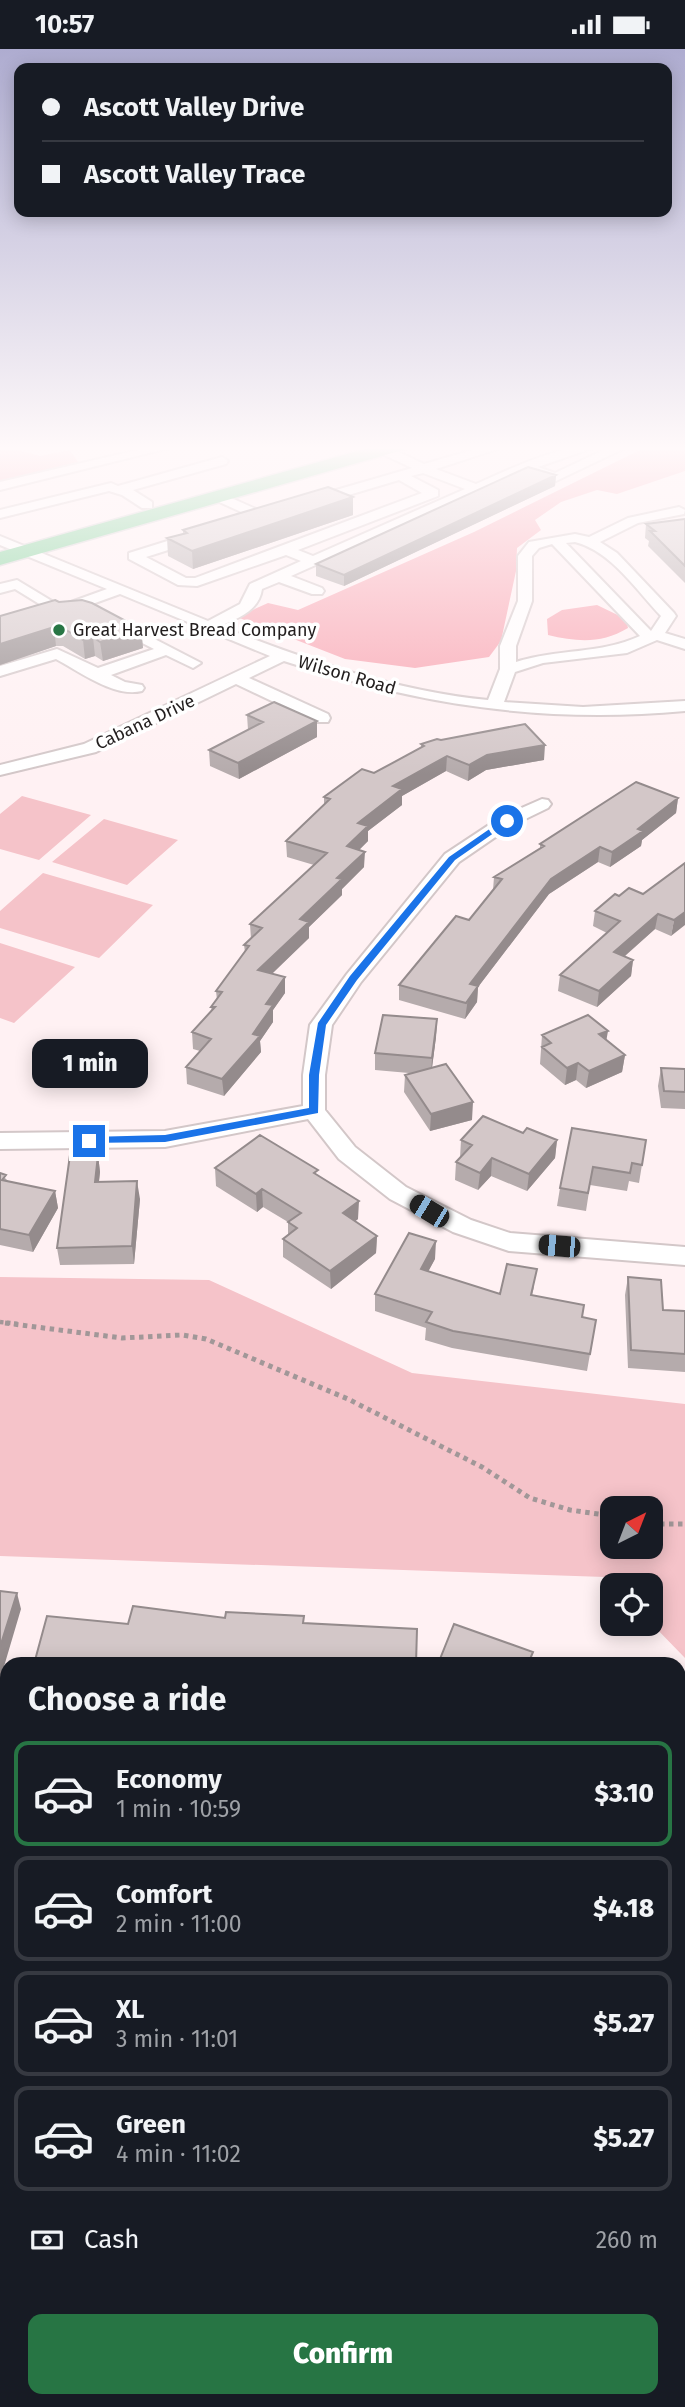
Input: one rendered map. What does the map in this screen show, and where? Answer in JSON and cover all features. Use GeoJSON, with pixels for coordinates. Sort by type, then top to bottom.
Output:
{"type":"FeatureCollection","features":[{"type":"Feature","properties":{"kind":"street","name":"Wilson Road"},"geometry":{"type":"LineString","coordinates":[[39,555],[283,656],[380,686],[494,706],[605,711],[685,706]]}},
{"type":"Feature","properties":{"kind":"street"},"geometry":{"type":"LineString","coordinates":[[137,555],[134,556],[183,582],[197,582],[272,555]]}},
{"type":"Feature","properties":{"kind":"street"},"geometry":{"type":"LineString","coordinates":[[298,555],[313,561]]}},
{"type":"Feature","properties":{"kind":"street"},"geometry":{"type":"LineString","coordinates":[[209,626],[245,608],[253,599],[255,587],[327,555]]}},
{"type":"Feature","properties":{"kind":"street"},"geometry":{"type":"LineString","coordinates":[[494,706],[508,669],[508,646],[525,601],[526,555]]}},
{"type":"Feature","properties":{"kind":"street"},"geometry":{"type":"LineString","coordinates":[[571,555],[653,637],[685,644]]}},
{"type":"Feature","properties":{"kind":"street"},"geometry":{"type":"LineString","coordinates":[[508,669],[541,659],[627,648],[653,637],[669,616],[611,555]]}},
{"type":"Feature","properties":{"kind":"street"},"geometry":{"type":"LineString","coordinates":[[279,576],[317,591]]}},
{"type":"Feature","properties":{"kind":"street"},"geometry":{"type":"LineString","coordinates":[[0,589],[16,584],[59,612]]}},
{"type":"Feature","properties":{"kind":"street"},"geometry":{"type":"LineString","coordinates":[[34,620],[120,589]]}},
{"type":"Feature","properties":{"kind":"street"},"geometry":{"type":"LineString","coordinates":[[78,605],[193,663]]}},
{"type":"Feature","properties":{"kind":"street"},"geometry":{"type":"LineString","coordinates":[[97,674],[167,650]]}},
{"type":"Feature","properties":{"kind":"street"},"geometry":{"type":"LineString","coordinates":[[0,671],[57,655],[121,686],[136,688]]}},
{"type":"Feature","properties":{"kind":"street","name":"Cabana Drive"},"geometry":{"type":"LineString","coordinates":[[0,770],[90,748],[283,656]]}},
{"type":"Feature","properties":{"kind":"street"},"geometry":{"type":"LineString","coordinates":[[237,679],[322,718]]}},
{"type":"Feature","properties":{"kind":"street"},"geometry":{"type":"LineString","coordinates":[[542,804],[507,821],[452,858],[354,978],[321,1025],[314,1075],[314,1111],[347,1153],[388,1185],[429,1211],[462,1226],[509,1242],[685,1256]]}},
{"type":"Feature","properties":{"kind":"street"},"geometry":{"type":"LineString","coordinates":[[0,1141],[165,1139],[314,1111]]}},
{"type":"Feature","properties":{"kind":"path"},"geometry":{"type":"LineString","coordinates":[[0,1322],[122,1338],[182,1335],[206,1339],[348,1399],[482,1467],[530,1498],[570,1510],[600,1514]]}},
{"type":"Feature","properties":{"kind":"path"},"geometry":{"type":"LineString","coordinates":[[663,1524],[685,1524]]}},
{"type":"Feature","properties":{"kind":"shaded area"},"geometry":{"type":"Polygon","coordinates":[[[422,555],[517,555],[516,571],[501,641],[489,657],[415,668],[345,659],[237,617],[268,603],[298,610],[422,555]]]}},
{"type":"Feature","properties":{"kind":"shaded area"},"geometry":{"type":"Polygon","coordinates":[[[597,605],[626,619],[628,628],[608,637],[589,640],[548,635],[547,619],[562,610],[597,605]]]}},
{"type":"Feature","properties":{"kind":"shaded area"},"geometry":{"type":"Polygon","coordinates":[[[22,796],[91,815],[39,860],[0,849],[0,814],[22,796]]]}},
{"type":"Feature","properties":{"kind":"shaded area"},"geometry":{"type":"Polygon","coordinates":[[[104,819],[178,840],[127,885],[52,862],[104,819]]]}},
{"type":"Feature","properties":{"kind":"shaded area"},"geometry":{"type":"Polygon","coordinates":[[[43,873],[153,905],[99,958],[0,928],[0,911],[43,873]]]}},
{"type":"Feature","properties":{"kind":"shaded area"},"geometry":{"type":"Polygon","coordinates":[[[0,943],[75,967],[14,1023],[0,1018],[0,943]]]}},
{"type":"Feature","properties":{"kind":"shaded area"},"geometry":{"type":"Polygon","coordinates":[[[0,1277],[209,1280],[412,1373],[685,1404],[684,1657],[663,1635],[663,1573],[600,1573],[600,1577],[0,1556],[0,1277]]]}},
{"type":"Feature","properties":{"kind":"building"},"geometry":{"type":"Polygon","coordinates":[[[336,555],[386,555],[344,575],[316,564],[336,555]]]}},
{"type":"Feature","properties":{"kind":"building"},"geometry":{"type":"Polygon","coordinates":[[[674,555],[685,555],[685,566],[674,555]]]}},
{"type":"Feature","properties":{"kind":"building"},"geometry":{"type":"Polygon","coordinates":[[[55,600],[82,600],[92,603],[141,629],[100,642],[93,637],[83,640],[61,627],[54,627],[0,644],[0,616],[55,600]]]}},
{"type":"Feature","properties":{"kind":"building"},"geometry":{"type":"Polygon","coordinates":[[[274,702],[317,721],[238,763],[209,750],[263,722],[247,715],[274,702]]]}},
{"type":"Feature","properties":{"kind":"building"},"geometry":{"type":"Polygon","coordinates":[[[525,724],[545,745],[487,755],[469,765],[447,756],[393,786],[402,789],[358,823],[368,826],[347,846],[365,852],[337,878],[342,879],[300,919],[309,922],[258,970],[285,977],[266,1004],[273,1005],[253,1034],[260,1036],[222,1079],[186,1067],[211,1039],[192,1032],[215,1007],[211,1007],[222,992],[216,991],[249,946],[244,945],[262,928],[250,924],[327,853],[286,841],[330,799],[324,797],[362,769],[374,773],[424,746],[421,744],[525,724]]]}},
{"type":"Feature","properties":{"kind":"building"},"geometry":{"type":"Polygon","coordinates":[[[636,782],[678,798],[638,829],[643,831],[612,852],[600,847],[551,879],[470,984],[478,986],[466,1003],[399,985],[456,916],[469,920],[502,879],[494,877],[636,782]]]}},
{"type":"Feature","properties":{"kind":"building"},"geometry":{"type":"Polygon","coordinates":[[[685,863],[685,912],[674,920],[658,914],[614,952],[633,960],[599,991],[560,975],[620,921],[595,911],[615,894],[619,896],[629,888],[643,894],[685,863]]]}},
{"type":"Feature","properties":{"kind":"building"},"geometry":{"type":"Polygon","coordinates":[[[383,1015],[437,1019],[432,1058],[375,1053],[383,1015]]]}},
{"type":"Feature","properties":{"kind":"building"},"geometry":{"type":"Polygon","coordinates":[[[588,1015],[608,1031],[599,1034],[625,1055],[589,1071],[578,1063],[567,1068],[542,1047],[551,1043],[542,1035],[588,1015]]]}},
{"type":"Feature","properties":{"kind":"building"},"geometry":{"type":"Polygon","coordinates":[[[446,1064],[473,1102],[431,1114],[405,1075],[446,1064]]]}},
{"type":"Feature","properties":{"kind":"building"},"geometry":{"type":"Polygon","coordinates":[[[661,1068],[685,1069],[685,1092],[664,1091],[661,1068]]]}},
{"type":"Feature","properties":{"kind":"building"},"geometry":{"type":"Polygon","coordinates":[[[483,1116],[523,1133],[527,1128],[557,1140],[529,1174],[492,1158],[480,1173],[456,1162],[472,1145],[461,1140],[483,1116]]]}},
{"type":"Feature","properties":{"kind":"building"},"geometry":{"type":"Polygon","coordinates":[[[572,1128],[646,1140],[642,1165],[632,1163],[630,1173],[593,1167],[588,1193],[560,1188],[572,1128]]]}},
{"type":"Feature","properties":{"kind":"building"},"geometry":{"type":"Polygon","coordinates":[[[260,1135],[318,1170],[314,1173],[359,1201],[343,1213],[377,1236],[330,1271],[283,1239],[297,1228],[288,1222],[301,1213],[262,1189],[256,1194],[215,1168],[260,1135]]]}},
{"type":"Feature","properties":{"kind":"building"},"geometry":{"type":"Polygon","coordinates":[[[70,1155],[98,1155],[95,1182],[137,1181],[132,1246],[57,1248],[70,1155]]]}},
{"type":"Feature","properties":{"kind":"building"},"geometry":{"type":"Polygon","coordinates":[[[0,1173],[6,1175],[2,1180],[55,1191],[29,1235],[0,1229],[0,1173]]]}},
{"type":"Feature","properties":{"kind":"building"},"geometry":{"type":"Polygon","coordinates":[[[409,1233],[436,1241],[421,1269],[500,1294],[507,1264],[537,1269],[531,1295],[584,1305],[582,1317],[596,1320],[590,1354],[453,1331],[426,1322],[432,1312],[375,1294],[409,1233]]]}},
{"type":"Feature","properties":{"kind":"building"},"geometry":{"type":"Polygon","coordinates":[[[628,1277],[661,1280],[663,1310],[685,1311],[685,1354],[631,1350],[628,1277]]]}},
{"type":"Feature","properties":{"kind":"building"},"geometry":{"type":"Polygon","coordinates":[[[0,1591],[17,1593],[0,1647],[0,1591]]]}},
{"type":"Feature","properties":{"kind":"building"},"geometry":{"type":"Polygon","coordinates":[[[133,1606],[225,1618],[226,1612],[304,1616],[303,1623],[417,1629],[416,1657],[36,1657],[47,1616],[128,1624],[133,1606]]]}},
{"type":"Feature","properties":{"kind":"building"},"geometry":{"type":"Polygon","coordinates":[[[454,1624],[533,1652],[531,1657],[441,1657],[454,1624]]]}},
{"type":"Feature","properties":{"kind":"place","name":"Great Harvest Bread Company"},"geometry":{"type":"Point","coordinates":[59,630]}},
{"type":"Feature","properties":{"kind":"route"},"geometry":{"type":"LineString","coordinates":[[89,1141],[165,1139],[314,1111],[314,1075],[321,1025],[354,978],[452,858],[507,821]]}}]}
